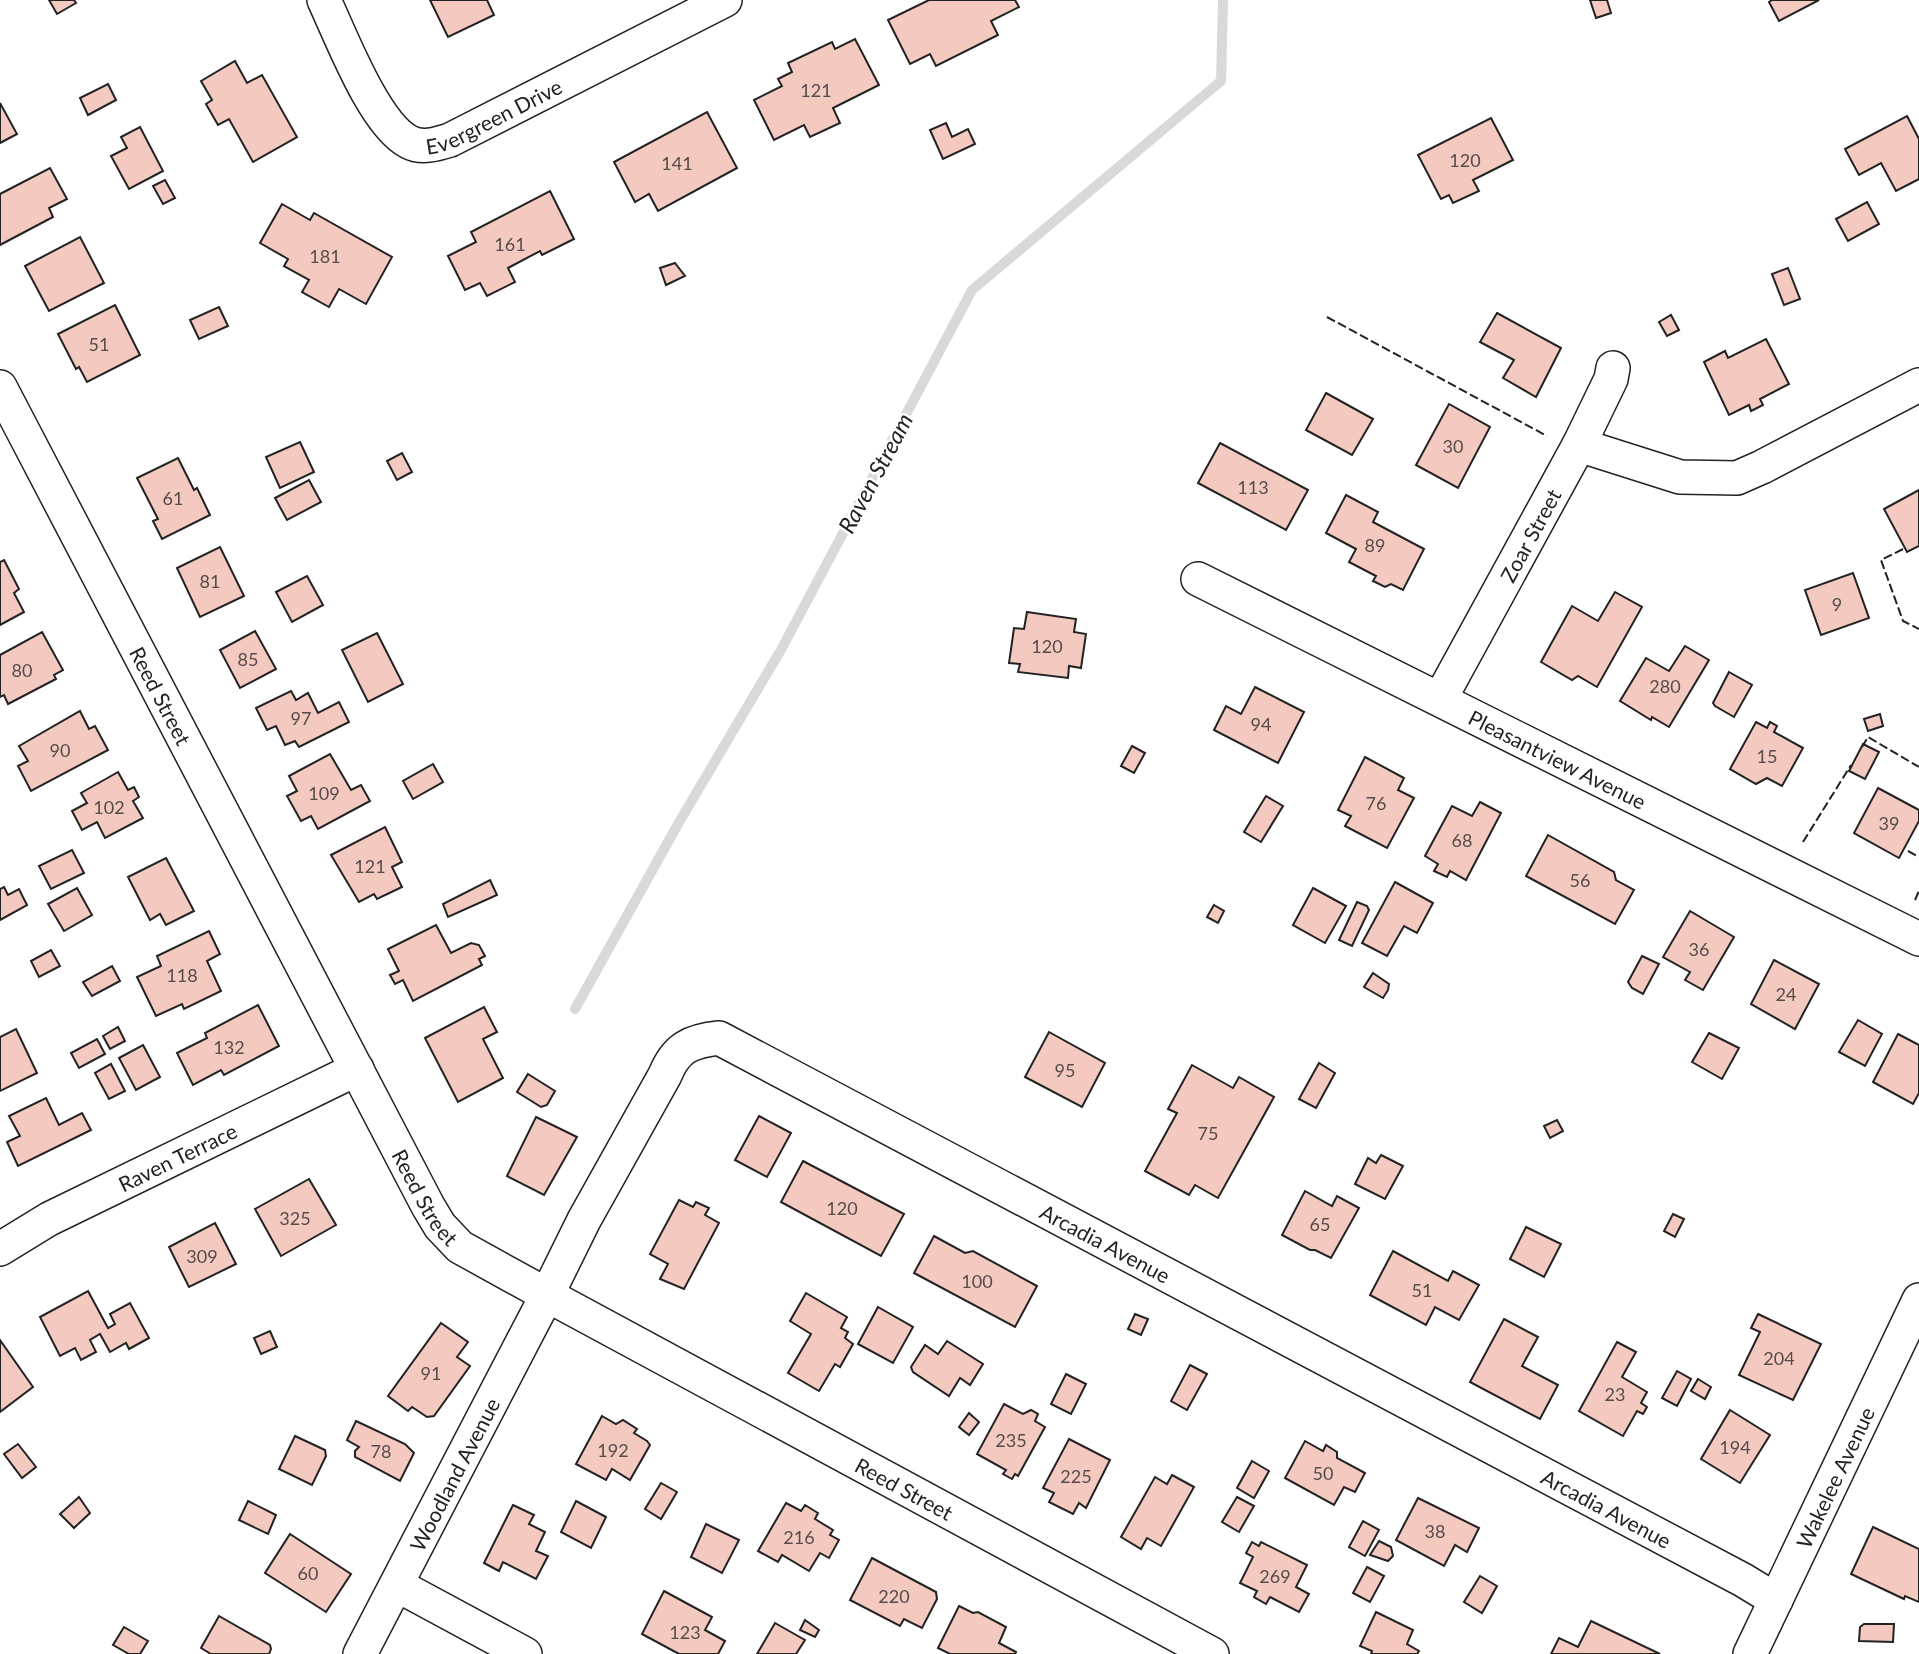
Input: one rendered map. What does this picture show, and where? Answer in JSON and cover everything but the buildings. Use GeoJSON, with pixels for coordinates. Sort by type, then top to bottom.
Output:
{"type":"FeatureCollection","features":[{"type":"Feature","properties":{"kind":"street","name":"Evergreen Drive"},"geometry":{"type":"LineString","coordinates":[[324,0],[377,108],[400,135],[420,146],[434,145],[461,134],[725,0]]}},
{"type":"Feature","properties":{"kind":"street","name":"Zoar Street"},"geometry":{"type":"LineString","coordinates":[[1440,699],[1579,444],[1611,379],[1613,368]]}},
{"type":"Feature","properties":{"kind":"street"},"geometry":{"type":"LineString","coordinates":[[1579,444],[1680,477],[1737,478],[1919,385]]}},
{"type":"Feature","properties":{"kind":"street","name":"Reed Street"},"geometry":{"type":"LineString","coordinates":[[0,387],[428,1206],[446,1233],[460,1247],[547,1295],[1212,1654]]}},
{"type":"Feature","properties":{"kind":"street","name":"Pleasantview Avenue"},"geometry":{"type":"LineString","coordinates":[[1198,579],[1919,939]]}},
{"type":"Feature","properties":{"kind":"street","name":"Arcadia Avenue"},"geometry":{"type":"LineString","coordinates":[[547,1295],[584,1220],[673,1056],[699,1040],[719,1038],[1776,1600]]}},
{"type":"Feature","properties":{"kind":"street","name":"Raven Terrace"},"geometry":{"type":"LineString","coordinates":[[0,1249],[49,1219],[357,1069]]}},
{"type":"Feature","properties":{"kind":"street","name":"Woodland Avenue"},"geometry":{"type":"LineString","coordinates":[[360,1654],[547,1295]]}},
{"type":"Feature","properties":{"kind":"street","name":"Wakelee Avenue"},"geometry":{"type":"LineString","coordinates":[[1750,1654],[1916,1312]]}},
{"type":"Feature","properties":{"kind":"street"},"geometry":{"type":"LineString","coordinates":[[397,1585],[525,1654]]}},
{"type":"Feature","properties":{"kind":"waterway","name":"Raven Stream"},"geometry":{"type":"LineString","coordinates":[[575,1009],[678,824],[782,648],[972,290],[1221,81],[1223,0]]}},
{"type":"Feature","properties":{"kind":"fence"},"geometry":{"type":"LineString","coordinates":[[1327,317],[1547,436]]}},
{"type":"Feature","properties":{"kind":"fence"},"geometry":{"type":"LineString","coordinates":[[1903,549],[1881,560],[1903,621],[1919,629]]}},
{"type":"Feature","properties":{"kind":"fence"},"geometry":{"type":"LineString","coordinates":[[1862,747],[1868,737],[1919,767]]}},
{"type":"Feature","properties":{"kind":"fence"},"geometry":{"type":"LineString","coordinates":[[1803,842],[1851,765]]}},
{"type":"Feature","properties":{"kind":"fence"},"geometry":{"type":"LineString","coordinates":[[1908,851],[1919,857]]}},
{"type":"Feature","properties":{"kind":"fence"},"geometry":{"type":"LineString","coordinates":[[1915,900],[1919,891]]}}]}
